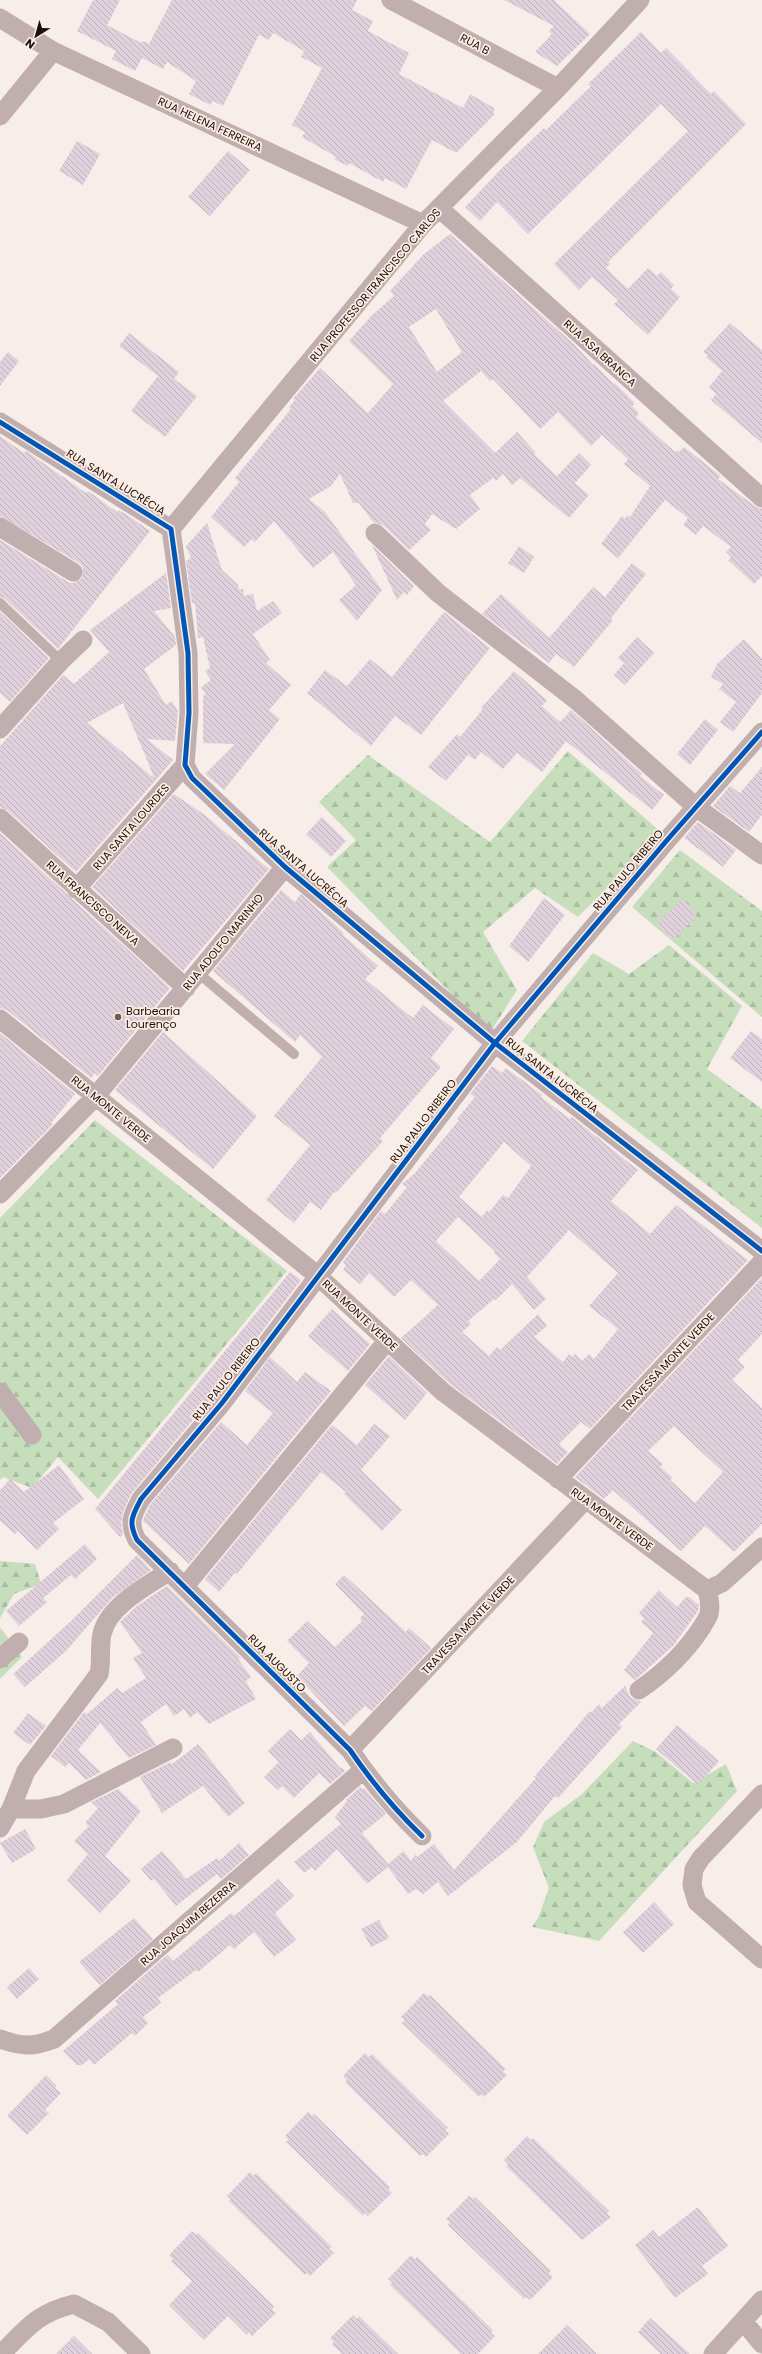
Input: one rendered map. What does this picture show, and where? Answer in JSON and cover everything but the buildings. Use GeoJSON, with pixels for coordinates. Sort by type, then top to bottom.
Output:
{"type":"FeatureCollection","features":[{"type":"Feature","properties":{"kind":"street","name":"RUA B"},"geometry":{"type":"LineString","coordinates":[[391,0],[558,88]]}},
{"type":"Feature","properties":{"kind":"street","name":"RUA PROFESSOR FRANCISCO CARLOS"},"geometry":{"type":"LineString","coordinates":[[171,529],[423,224],[558,88],[640,0]]}},
{"type":"Feature","properties":{"kind":"street","name":"RUA HELENA FERREIRA"},"geometry":{"type":"LineString","coordinates":[[0,18],[53,51],[423,224]]}},
{"type":"Feature","properties":{"kind":"street"},"geometry":{"type":"LineString","coordinates":[[0,116],[53,51]]}},
{"type":"Feature","properties":{"kind":"street","name":"RUA ASA BRANCA"},"geometry":{"type":"LineString","coordinates":[[439,208],[762,498]]}},
{"type":"Feature","properties":{"kind":"street","name":"RUA SANTA LUCRÉCIA"},"geometry":{"type":"LineString","coordinates":[[0,422],[171,529],[188,653],[189,713],[185,765],[192,778],[285,867],[495,1043],[762,1251]]}},
{"type":"Feature","properties":{"kind":"street"},"geometry":{"type":"LineString","coordinates":[[0,527],[72,572]]}},
{"type":"Feature","properties":{"kind":"street"},"geometry":{"type":"LineString","coordinates":[[375,533],[438,593],[576,700],[696,807],[762,855]]}},
{"type":"Feature","properties":{"kind":"street"},"geometry":{"type":"LineString","coordinates":[[2,722],[83,640]]}},
{"type":"Feature","properties":{"kind":"street","name":"RUA PAULO RIBEIRO"},"geometry":{"type":"LineString","coordinates":[[137,1540],[131,1528],[132,1516],[141,1499],[222,1403],[495,1043],[696,807],[762,732]]}},
{"type":"Feature","properties":{"kind":"street","name":"RUA SANTA LOURDES"},"geometry":{"type":"LineString","coordinates":[[76,889],[185,765]]}},
{"type":"Feature","properties":{"kind":"street","name":"RUA FRANCISCO NEIVA"},"geometry":{"type":"LineString","coordinates":[[0,818],[186,988]]}},
{"type":"Feature","properties":{"kind":"street","name":"RUA ADOLFO MARINHO"},"geometry":{"type":"LineString","coordinates":[[0,1194],[95,1097],[285,867]]}},
{"type":"Feature","properties":{"kind":"street","name":"RUA MONTE VERDE"},"geometry":{"type":"LineString","coordinates":[[0,1019],[318,1276],[443,1392],[707,1590]]}},
{"type":"Feature","properties":{"kind":"street","name":"TRAVESSA MONTE VERDE"},"geometry":{"type":"LineString","coordinates":[[558,1479],[762,1262]]}},
{"type":"Feature","properties":{"kind":"street"},"geometry":{"type":"LineString","coordinates":[[185,1586],[387,1341]]}},
{"type":"Feature","properties":{"kind":"street"},"geometry":{"type":"LineString","coordinates":[[0,1392],[32,1435]]}},
{"type":"Feature","properties":{"kind":"street","name":"TRAVESSA MONTE VERDE"},"geometry":{"type":"LineString","coordinates":[[350,1750],[585,1500]]}},
{"type":"Feature","properties":{"kind":"street","name":"RUA AUGUSTO"},"geometry":{"type":"LineString","coordinates":[[137,1540],[350,1750],[395,1809],[422,1836]]}},
{"type":"Feature","properties":{"kind":"street"},"geometry":{"type":"LineString","coordinates":[[639,1690],[657,1678],[675,1661],[696,1636],[709,1615],[710,1602],[707,1590],[722,1583],[759,1555]]}},
{"type":"Feature","properties":{"kind":"street"},"geometry":{"type":"LineString","coordinates":[[0,1828],[11,1809],[26,1771],[99,1674],[102,1662],[102,1633],[106,1624],[121,1605],[137,1592],[170,1571]]}},
{"type":"Feature","properties":{"kind":"street"},"geometry":{"type":"LineString","coordinates":[[0,1659],[19,1642]]}},
{"type":"Feature","properties":{"kind":"street"},"geometry":{"type":"LineString","coordinates":[[11,1809],[41,1809],[64,1804],[173,1748]]}},
{"type":"Feature","properties":{"kind":"street","name":"RUA JOAQUIM BEZERRA"},"geometry":{"type":"LineString","coordinates":[[0,2039],[15,2045],[36,2046],[54,2039],[364,1770]]}},
{"type":"Feature","properties":{"kind":"street"},"geometry":{"type":"LineString","coordinates":[[762,1794],[701,1858],[694,1869],[692,1885],[697,1902],[762,1959]]}},
{"type":"Feature","properties":{"kind":"street"},"geometry":{"type":"LineString","coordinates":[[713,2354],[762,2300]]}},
{"type":"Feature","properties":{"kind":"street"},"geometry":{"type":"LineString","coordinates":[[1,2354],[34,2321],[53,2309],[74,2304],[108,2322],[141,2354]]}},
{"type":"Feature","properties":{"kind":"street"},"geometry":{"type":"LineString","coordinates":[[743,2322],[762,2344]]}},
{"type":"Feature","properties":{"kind":"lane"},"geometry":{"type":"LineString","coordinates":[[0,604],[61,661]]}},
{"type":"Feature","properties":{"kind":"lane"},"geometry":{"type":"LineString","coordinates":[[198,973],[294,1054]]}},
{"type":"Feature","properties":{"kind":"green space"},"geometry":{"type":"Polygon","coordinates":[[[568,751],[662,833],[578,917],[535,888],[483,932],[517,990],[490,1033],[327,867],[356,840],[319,802],[368,755],[490,842],[568,751]]]}},
{"type":"Feature","properties":{"kind":"green space"},"geometry":{"type":"Polygon","coordinates":[[[680,850],[762,911],[762,1017],[632,907],[680,850]]]}},
{"type":"Feature","properties":{"kind":"green space"},"geometry":{"type":"Polygon","coordinates":[[[669,945],[742,1006],[707,1069],[762,1109],[762,1228],[522,1041],[593,953],[629,974],[669,945]]]}},
{"type":"Feature","properties":{"kind":"green space"},"geometry":{"type":"Polygon","coordinates":[[[95,1120],[287,1271],[98,1499],[58,1457],[32,1488],[3,1477],[0,1480],[0,1218],[95,1120]]]}},
{"type":"Feature","properties":{"kind":"green space"},"geometry":{"type":"Polygon","coordinates":[[[0,1561],[35,1564],[41,1584],[14,1594],[0,1618],[0,1561]]]}},
{"type":"Feature","properties":{"kind":"green space"},"geometry":{"type":"Polygon","coordinates":[[[0,1627],[22,1657],[0,1679],[0,1627]]]}},
{"type":"Feature","properties":{"kind":"green space"},"geometry":{"type":"Polygon","coordinates":[[[633,1741],[656,1752],[693,1783],[726,1764],[737,1791],[599,1941],[532,1927],[538,1918],[549,1888],[533,1847],[544,1822],[582,1794],[633,1741]]]}},
{"type":"Feature","properties":{"kind":"cycle path"},"geometry":{"type":"LineString","coordinates":[[0,422],[171,529],[188,653],[189,713],[185,765],[192,778],[285,867],[495,1043],[762,1251]]}},
{"type":"Feature","properties":{"kind":"cycle path"},"geometry":{"type":"LineString","coordinates":[[422,1836],[384,1795],[350,1750],[137,1540],[132,1524],[133,1515],[141,1499],[222,1403],[495,1043],[668,839],[762,732]]}},
{"type":"Feature","properties":{"kind":"place","name":"Barbearia Lourenço"},"geometry":{"type":"Point","coordinates":[118,1017]}}]}
